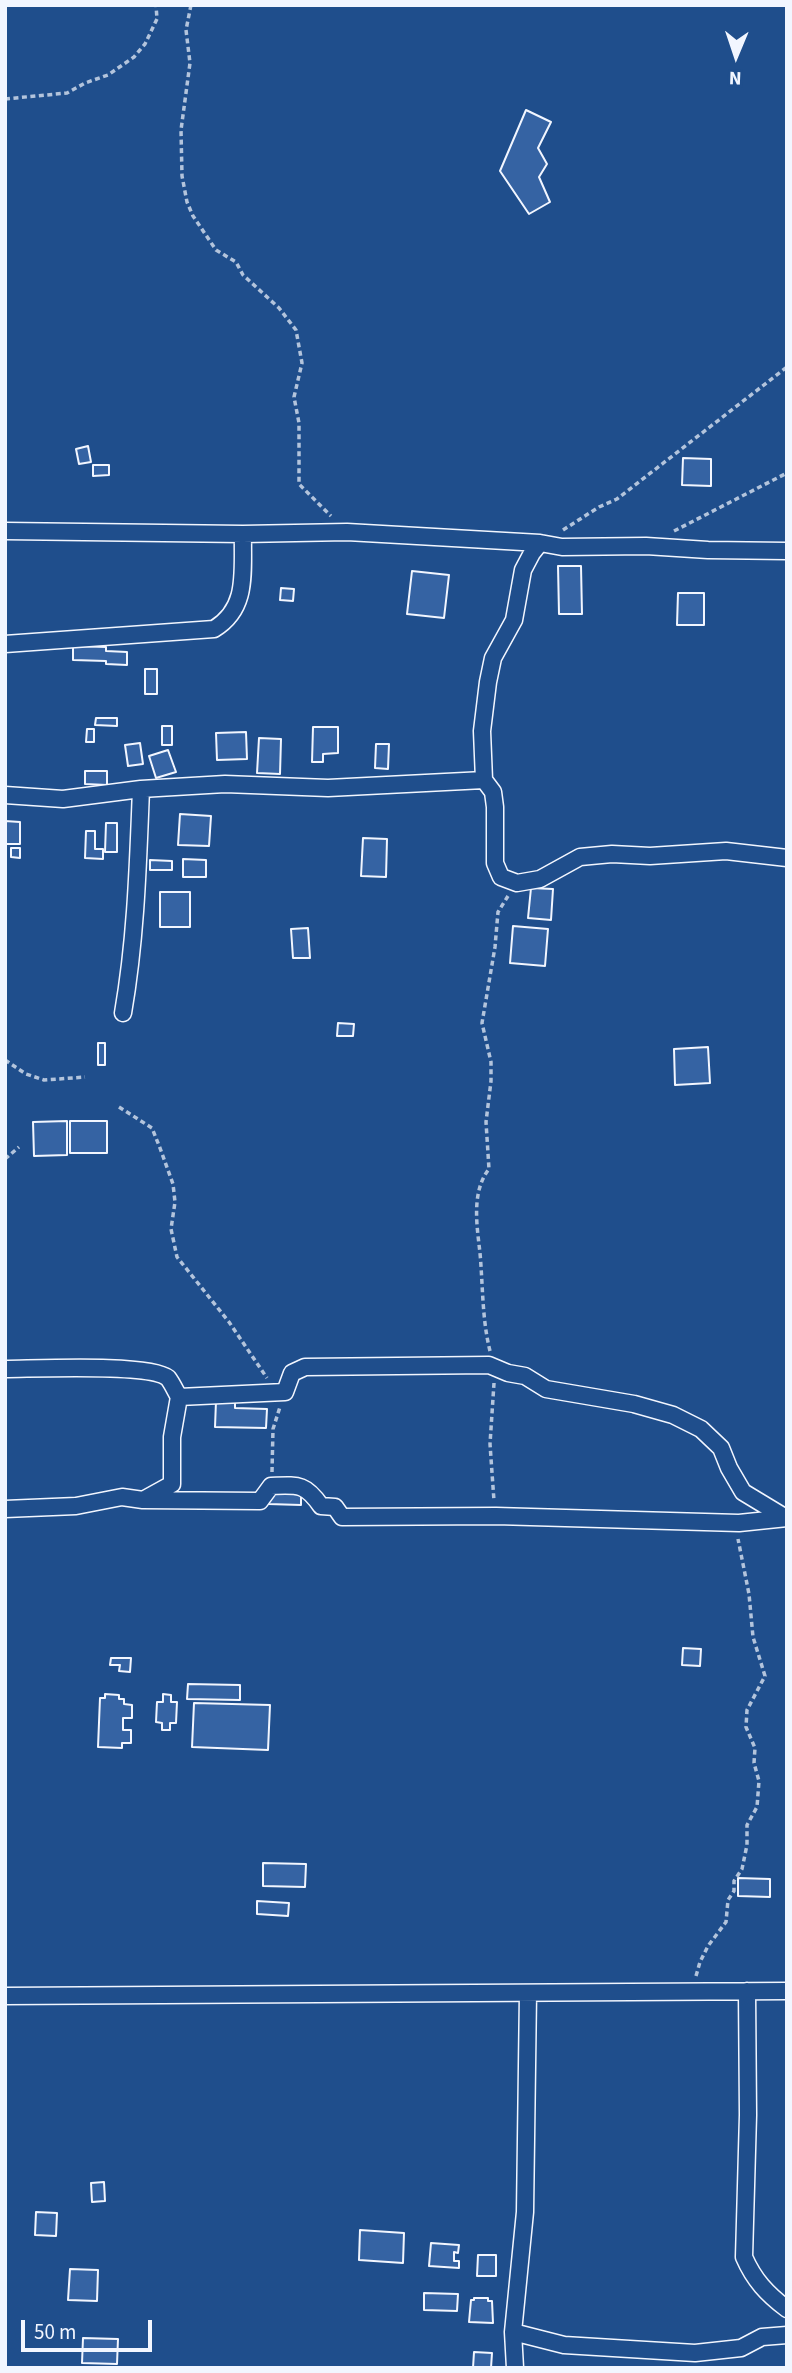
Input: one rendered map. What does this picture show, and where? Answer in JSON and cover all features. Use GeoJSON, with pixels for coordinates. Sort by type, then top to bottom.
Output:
{"type":"FeatureCollection","features":[{"type":"Feature","properties":{"kind":"street"},"geometry":{"type":"LineString","coordinates":[[5,531],[243,534],[347,532],[540,543],[562,547],[646,545],[708,550],[787,551]]}},
{"type":"Feature","properties":{"kind":"street"},"geometry":{"type":"LineString","coordinates":[[5,644],[214,629],[229,619],[237,608],[242,583],[243,534]]}},
{"type":"Feature","properties":{"kind":"street"},"geometry":{"type":"LineString","coordinates":[[540,543],[523,570],[514,620],[493,658],[482,731],[484,780],[493,792],[495,863],[501,877],[517,883],[540,880],[580,857],[612,854],[650,856],[726,851],[787,858]]}},
{"type":"Feature","properties":{"kind":"street"},"geometry":{"type":"LineString","coordinates":[[5,795],[63,799],[141,789],[225,784],[328,788],[484,780]]}},
{"type":"Feature","properties":{"kind":"street"},"geometry":{"type":"LineString","coordinates":[[123,1013],[137,911],[141,789]]}},
{"type":"Feature","properties":{"kind":"street"},"geometry":{"type":"LineString","coordinates":[[179,1397],[285,1392],[292,1373],[305,1367],[475,1364],[495,1367],[525,1376],[546,1389],[635,1404],[673,1415],[701,1429],[721,1448],[743,1492],[787,1518]]}},
{"type":"Feature","properties":{"kind":"street"},"geometry":{"type":"LineString","coordinates":[[5,1369],[121,1368],[158,1374],[169,1379],[179,1397],[172,1437],[172,1484],[144,1500]]}},
{"type":"Feature","properties":{"kind":"street"},"geometry":{"type":"LineString","coordinates":[[5,1509],[76,1506],[122,1497],[144,1500],[260,1501],[271,1486],[297,1485],[305,1488],[321,1506],[335,1507],[342,1517],[496,1516],[739,1523],[787,1518]]}},
{"type":"Feature","properties":{"kind":"street"},"geometry":{"type":"LineString","coordinates":[[747,1991],[748,2115],[744,2257],[752,2277],[787,2309]]}},
{"type":"Feature","properties":{"kind":"street"},"geometry":{"type":"LineString","coordinates":[[5,1996],[787,1991]]}},
{"type":"Feature","properties":{"kind":"street"},"geometry":{"type":"LineString","coordinates":[[515,2368],[513,2332],[525,2212],[528,1993]]}},
{"type":"Feature","properties":{"kind":"street"},"geometry":{"type":"LineString","coordinates":[[513,2332],[564,2345],[695,2353],[741,2348],[762,2337],[787,2335]]}},
{"type":"Feature","properties":{"kind":"path"},"geometry":{"type":"LineString","coordinates":[[5,99],[67,93],[108,75],[134,57],[145,44],[157,19],[156,5]]}},
{"type":"Feature","properties":{"kind":"path"},"geometry":{"type":"LineString","coordinates":[[191,5],[186,30],[190,50],[190,74],[181,130],[181,176],[187,202],[193,216],[216,250],[236,262],[243,275],[279,308],[296,330],[302,363],[294,397],[299,424],[299,485],[347,532]]}},
{"type":"Feature","properties":{"kind":"path"},"geometry":{"type":"LineString","coordinates":[[540,543],[617,499],[787,367]]}},
{"type":"Feature","properties":{"kind":"path"},"geometry":{"type":"LineString","coordinates":[[646,545],[787,473]]}},
{"type":"Feature","properties":{"kind":"path"},"geometry":{"type":"LineString","coordinates":[[496,1516],[490,1444],[495,1367],[495,1370],[483,1324],[476,1210],[483,1177],[489,1169],[486,1122],[491,1062],[482,1023],[498,912],[517,883]]}},
{"type":"Feature","properties":{"kind":"path"},"geometry":{"type":"LineString","coordinates":[[5,1060],[26,1074],[44,1080],[85,1076]]}},
{"type":"Feature","properties":{"kind":"path"},"geometry":{"type":"LineString","coordinates":[[120,1107],[152,1128],[160,1148],[173,1184],[175,1202],[171,1229],[177,1257],[254,1356],[260,1370],[285,1392],[273,1429],[271,1486]]}},
{"type":"Feature","properties":{"kind":"path"},"geometry":{"type":"LineString","coordinates":[[5,1159],[19,1146]]}},
{"type":"Feature","properties":{"kind":"path"},"geometry":{"type":"LineString","coordinates":[[696,1991],[695,1982],[700,1962],[726,1922],[728,1900],[734,1891],[734,1881],[742,1869],[747,1845],[747,1825],[757,1807],[760,1781],[754,1763],[754,1748],[746,1727],[747,1710],[765,1676],[753,1637],[749,1594],[737,1542],[739,1523]]}},
{"type":"Feature","properties":{"kind":"building"},"geometry":{"type":"Polygon","coordinates":[[[526,110],[551,122],[538,148],[547,164],[539,177],[550,202],[529,214],[500,171],[526,110]]]}},
{"type":"Feature","properties":{"kind":"building"},"geometry":{"type":"Polygon","coordinates":[[[88,446],[91,462],[79,464],[76,449],[88,446]]]}},
{"type":"Feature","properties":{"kind":"building"},"geometry":{"type":"Polygon","coordinates":[[[683,458],[711,459],[711,486],[682,485],[683,458]]]}},
{"type":"Feature","properties":{"kind":"building"},"geometry":{"type":"Polygon","coordinates":[[[93,465],[109,465],[109,475],[93,476],[93,465]]]}},
{"type":"Feature","properties":{"kind":"building"},"geometry":{"type":"Polygon","coordinates":[[[558,566],[581,566],[582,614],[559,614],[558,566]]]}},
{"type":"Feature","properties":{"kind":"building"},"geometry":{"type":"Polygon","coordinates":[[[412,571],[449,575],[444,618],[407,614],[412,571]]]}},
{"type":"Feature","properties":{"kind":"building"},"geometry":{"type":"Polygon","coordinates":[[[281,588],[294,589],[293,601],[280,600],[281,588]]]}},
{"type":"Feature","properties":{"kind":"building"},"geometry":{"type":"Polygon","coordinates":[[[678,593],[704,593],[704,625],[677,625],[678,593]]]}},
{"type":"Feature","properties":{"kind":"building"},"geometry":{"type":"Polygon","coordinates":[[[73,646],[106,647],[106,651],[127,652],[127,665],[73,660],[73,646]]]}},
{"type":"Feature","properties":{"kind":"building"},"geometry":{"type":"Polygon","coordinates":[[[145,669],[157,669],[157,694],[145,694],[145,669]]]}},
{"type":"Feature","properties":{"kind":"building"},"geometry":{"type":"Polygon","coordinates":[[[96,718],[117,718],[117,726],[95,725],[96,718]]]}},
{"type":"Feature","properties":{"kind":"building"},"geometry":{"type":"Polygon","coordinates":[[[162,726],[172,726],[172,745],[162,745],[162,726]]]}},
{"type":"Feature","properties":{"kind":"building"},"geometry":{"type":"Polygon","coordinates":[[[313,727],[338,727],[338,753],[323,754],[323,762],[312,762],[313,727]]]}},
{"type":"Feature","properties":{"kind":"building"},"geometry":{"type":"Polygon","coordinates":[[[87,729],[94,729],[94,742],[86,742],[87,729]]]}},
{"type":"Feature","properties":{"kind":"building"},"geometry":{"type":"Polygon","coordinates":[[[246,732],[247,759],[217,760],[216,733],[246,732]]]}},
{"type":"Feature","properties":{"kind":"building"},"geometry":{"type":"Polygon","coordinates":[[[259,738],[281,739],[280,774],[257,773],[259,738]]]}},
{"type":"Feature","properties":{"kind":"building"},"geometry":{"type":"Polygon","coordinates":[[[140,743],[143,764],[128,766],[125,745],[140,743]]]}},
{"type":"Feature","properties":{"kind":"building"},"geometry":{"type":"Polygon","coordinates":[[[376,744],[389,744],[388,769],[375,768],[376,744]]]}},
{"type":"Feature","properties":{"kind":"building"},"geometry":{"type":"Polygon","coordinates":[[[168,750],[176,772],[156,778],[149,756],[168,750]]]}},
{"type":"Feature","properties":{"kind":"building"},"geometry":{"type":"Polygon","coordinates":[[[85,771],[107,771],[107,785],[85,784],[85,771]]]}},
{"type":"Feature","properties":{"kind":"building"},"geometry":{"type":"Polygon","coordinates":[[[180,814],[211,816],[209,846],[178,845],[180,814]]]}},
{"type":"Feature","properties":{"kind":"building"},"geometry":{"type":"Polygon","coordinates":[[[5,821],[20,822],[20,844],[5,844],[5,821]]]}},
{"type":"Feature","properties":{"kind":"building"},"geometry":{"type":"Polygon","coordinates":[[[106,823],[117,823],[117,852],[105,852],[106,823]]]}},
{"type":"Feature","properties":{"kind":"building"},"geometry":{"type":"Polygon","coordinates":[[[86,831],[95,831],[95,849],[103,849],[103,859],[85,858],[86,831]]]}},
{"type":"Feature","properties":{"kind":"building"},"geometry":{"type":"Polygon","coordinates":[[[363,838],[387,839],[386,877],[361,876],[363,838]]]}},
{"type":"Feature","properties":{"kind":"building"},"geometry":{"type":"Polygon","coordinates":[[[11,848],[20,848],[20,858],[11,857],[11,848]]]}},
{"type":"Feature","properties":{"kind":"building"},"geometry":{"type":"Polygon","coordinates":[[[183,859],[206,860],[206,877],[183,877],[183,859]]]}},
{"type":"Feature","properties":{"kind":"building"},"geometry":{"type":"Polygon","coordinates":[[[150,860],[172,861],[172,870],[150,870],[150,860]]]}},
{"type":"Feature","properties":{"kind":"building"},"geometry":{"type":"Polygon","coordinates":[[[531,888],[553,889],[551,920],[528,918],[531,888]]]}},
{"type":"Feature","properties":{"kind":"building"},"geometry":{"type":"Polygon","coordinates":[[[160,892],[190,892],[190,927],[160,927],[160,892]]]}},
{"type":"Feature","properties":{"kind":"building"},"geometry":{"type":"Polygon","coordinates":[[[513,926],[548,929],[545,966],[510,963],[513,926]]]}},
{"type":"Feature","properties":{"kind":"building"},"geometry":{"type":"Polygon","coordinates":[[[308,928],[310,958],[293,958],[291,929],[308,928]]]}},
{"type":"Feature","properties":{"kind":"building"},"geometry":{"type":"Polygon","coordinates":[[[338,1023],[354,1024],[353,1036],[337,1036],[338,1023]]]}},
{"type":"Feature","properties":{"kind":"building"},"geometry":{"type":"Polygon","coordinates":[[[98,1043],[105,1043],[105,1065],[98,1065],[98,1043]]]}},
{"type":"Feature","properties":{"kind":"building"},"geometry":{"type":"Polygon","coordinates":[[[708,1047],[710,1083],[675,1085],[674,1049],[708,1047]]]}},
{"type":"Feature","properties":{"kind":"building"},"geometry":{"type":"Polygon","coordinates":[[[67,1121],[67,1155],[34,1156],[33,1122],[67,1121]]]}},
{"type":"Feature","properties":{"kind":"building"},"geometry":{"type":"Polygon","coordinates":[[[70,1121],[107,1121],[107,1153],[70,1153],[70,1121]]]}},
{"type":"Feature","properties":{"kind":"building"},"geometry":{"type":"Polygon","coordinates":[[[216,1401],[235,1401],[235,1408],[267,1409],[266,1428],[215,1427],[216,1401]]]}},
{"type":"Feature","properties":{"kind":"building"},"geometry":{"type":"Polygon","coordinates":[[[268,1493],[301,1494],[301,1505],[268,1504],[268,1493]]]}},
{"type":"Feature","properties":{"kind":"building"},"geometry":{"type":"Polygon","coordinates":[[[683,1648],[701,1649],[700,1666],[682,1665],[683,1648]]]}},
{"type":"Feature","properties":{"kind":"building"},"geometry":{"type":"Polygon","coordinates":[[[111,1658],[131,1658],[130,1672],[119,1671],[120,1665],[110,1665],[111,1658]]]}},
{"type":"Feature","properties":{"kind":"building"},"geometry":{"type":"Polygon","coordinates":[[[188,1684],[240,1685],[240,1700],[187,1699],[188,1684]]]}},
{"type":"Feature","properties":{"kind":"building"},"geometry":{"type":"Polygon","coordinates":[[[105,1694],[119,1695],[119,1699],[124,1699],[124,1704],[132,1705],[132,1718],[123,1718],[123,1730],[131,1730],[131,1743],[122,1743],[122,1748],[98,1747],[100,1698],[105,1698],[105,1694]]]}},
{"type":"Feature","properties":{"kind":"building"},"geometry":{"type":"Polygon","coordinates":[[[163,1694],[171,1695],[171,1702],[177,1702],[176,1723],[170,1723],[170,1730],[162,1730],[162,1723],[156,1722],[157,1702],[163,1702],[163,1694]]]}},
{"type":"Feature","properties":{"kind":"building"},"geometry":{"type":"Polygon","coordinates":[[[194,1703],[270,1705],[268,1750],[192,1747],[194,1703]]]}},
{"type":"Feature","properties":{"kind":"building"},"geometry":{"type":"Polygon","coordinates":[[[263,1863],[306,1864],[305,1887],[263,1886],[263,1863]]]}},
{"type":"Feature","properties":{"kind":"building"},"geometry":{"type":"Polygon","coordinates":[[[738,1878],[770,1879],[770,1897],[738,1896],[738,1878]]]}},
{"type":"Feature","properties":{"kind":"building"},"geometry":{"type":"Polygon","coordinates":[[[257,1901],[289,1903],[288,1916],[257,1914],[257,1901]]]}},
{"type":"Feature","properties":{"kind":"building"},"geometry":{"type":"Polygon","coordinates":[[[104,2182],[105,2201],[92,2202],[91,2183],[104,2182]]]}},
{"type":"Feature","properties":{"kind":"building"},"geometry":{"type":"Polygon","coordinates":[[[36,2212],[57,2213],[56,2236],[35,2235],[36,2212]]]}},
{"type":"Feature","properties":{"kind":"building"},"geometry":{"type":"Polygon","coordinates":[[[360,2230],[404,2233],[403,2263],[359,2260],[360,2230]]]}},
{"type":"Feature","properties":{"kind":"building"},"geometry":{"type":"Polygon","coordinates":[[[431,2243],[459,2245],[458,2253],[454,2252],[454,2261],[459,2261],[459,2268],[429,2266],[431,2243]]]}},
{"type":"Feature","properties":{"kind":"building"},"geometry":{"type":"Polygon","coordinates":[[[478,2255],[496,2255],[496,2276],[477,2276],[478,2255]]]}},
{"type":"Feature","properties":{"kind":"building"},"geometry":{"type":"Polygon","coordinates":[[[70,2269],[98,2270],[97,2301],[68,2300],[70,2269]]]}},
{"type":"Feature","properties":{"kind":"building"},"geometry":{"type":"Polygon","coordinates":[[[424,2293],[458,2294],[457,2311],[424,2310],[424,2293]]]}},
{"type":"Feature","properties":{"kind":"building"},"geometry":{"type":"Polygon","coordinates":[[[488,2298],[488,2301],[492,2301],[493,2323],[469,2322],[471,2300],[488,2298]]]}},
{"type":"Feature","properties":{"kind":"building"},"geometry":{"type":"Polygon","coordinates":[[[83,2338],[118,2339],[117,2364],[82,2363],[83,2338]]]}},
{"type":"Feature","properties":{"kind":"building"},"geometry":{"type":"Polygon","coordinates":[[[474,2352],[492,2353],[491,2368],[473,2368],[474,2352]]]}}]}
